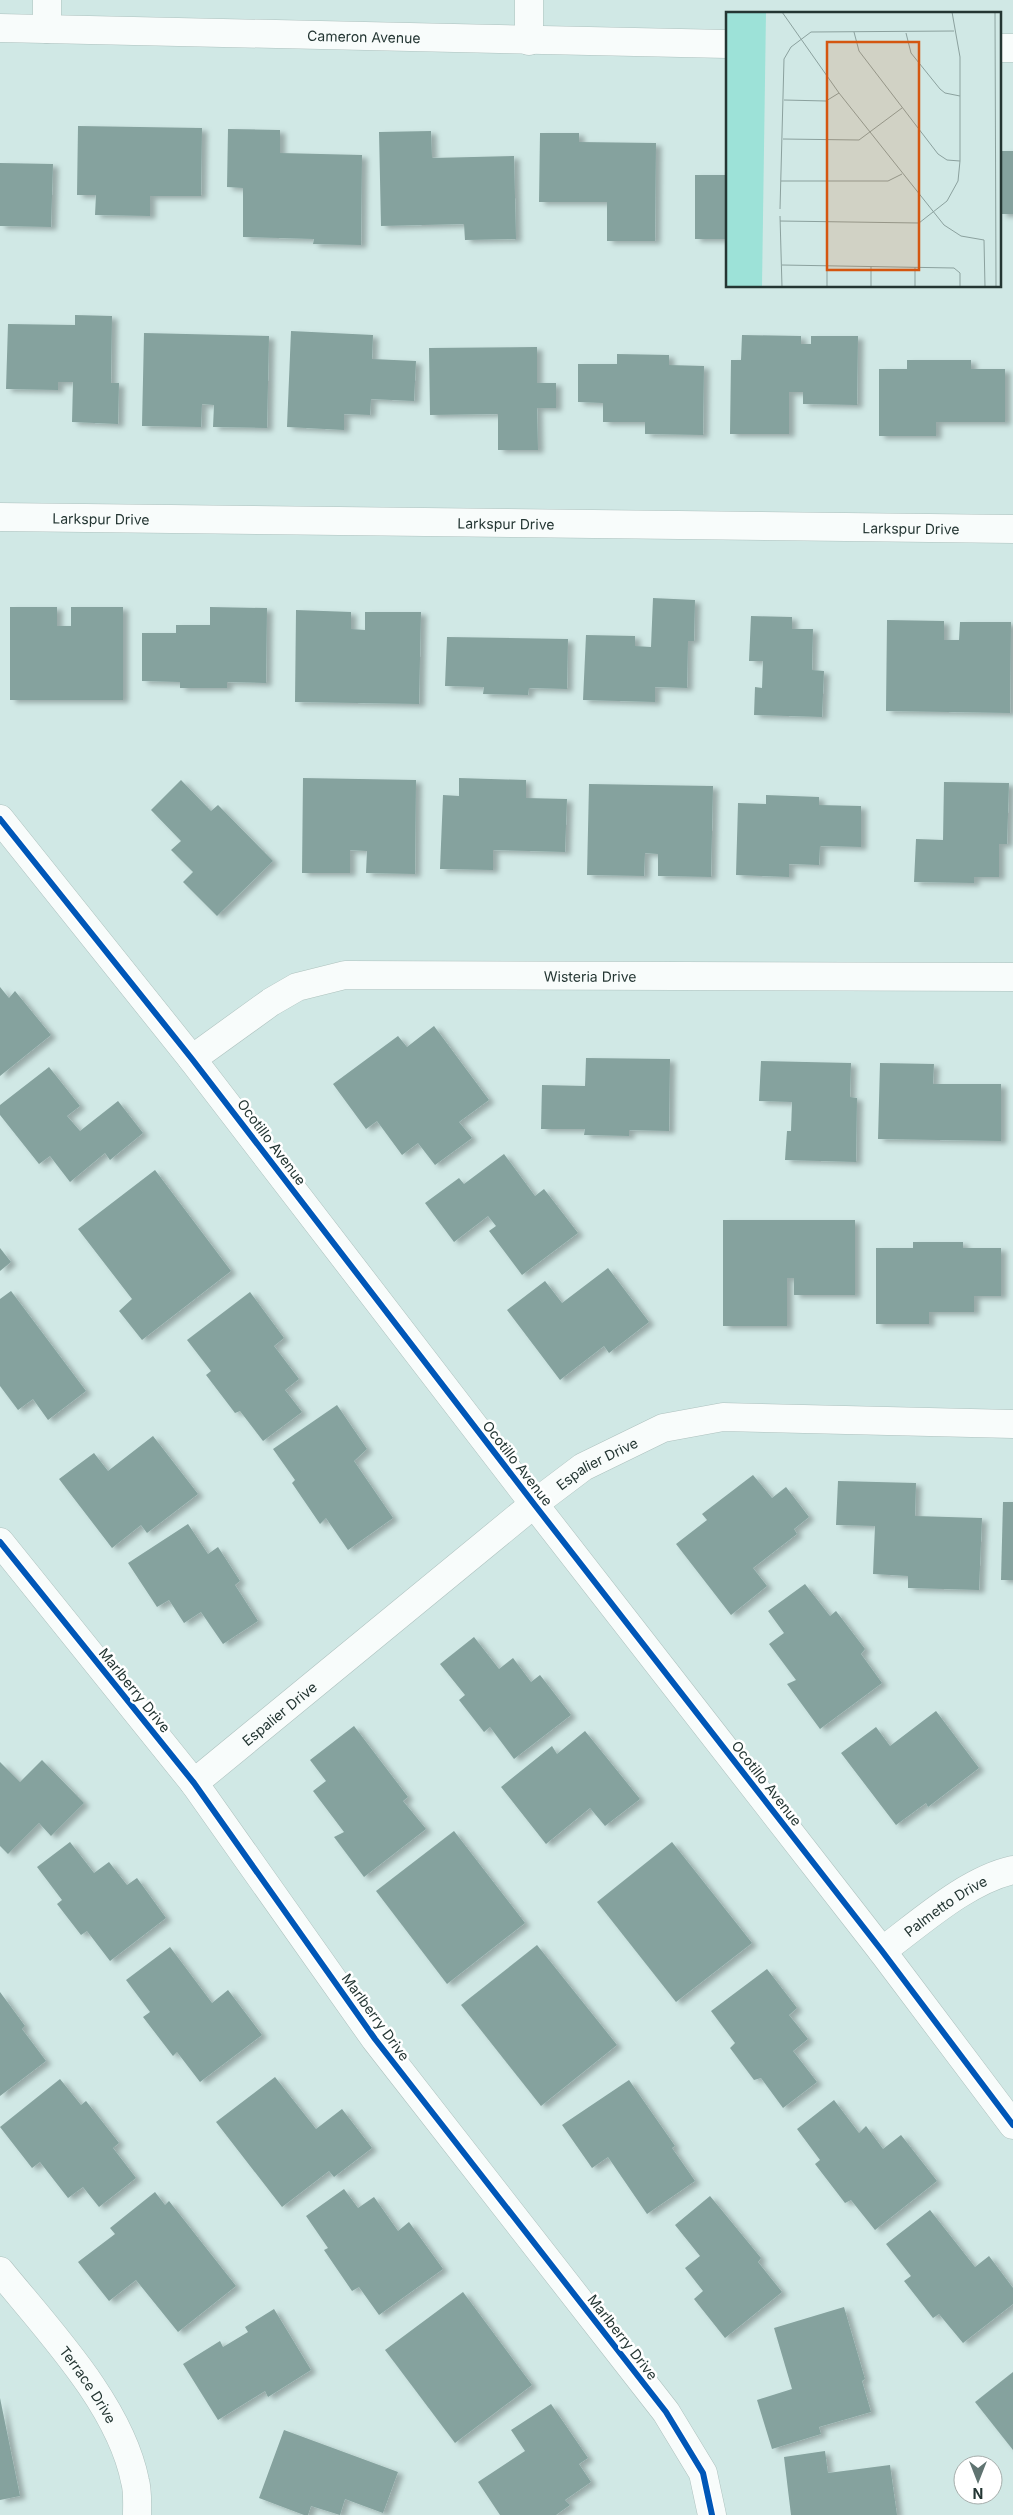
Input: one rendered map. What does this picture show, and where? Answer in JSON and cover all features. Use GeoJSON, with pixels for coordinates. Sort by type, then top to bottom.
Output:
{"type":"FeatureCollection","features":[{"type":"Feature","properties":{"kind":"street"},"geometry":{"type":"LineString","coordinates":[[47,0],[47,29]]}},
{"type":"Feature","properties":{"kind":"street"},"geometry":{"type":"LineString","coordinates":[[529,0],[529,41]]}},
{"type":"Feature","properties":{"kind":"street","name":"Cameron Avenue"},"geometry":{"type":"LineString","coordinates":[[0,28],[726,44]]}},
{"type":"Feature","properties":{"kind":"street"},"geometry":{"type":"LineString","coordinates":[[1000,48],[1013,48]]}},
{"type":"Feature","properties":{"kind":"street","name":"Larkspur Drive"},"geometry":{"type":"LineString","coordinates":[[0,517],[1013,529]]}},
{"type":"Feature","properties":{"kind":"street","name":"Ocotillo Avenue"},"geometry":{"type":"LineString","coordinates":[[0,819],[192,1059],[534,1504],[882,1951],[1013,2126]]}},
{"type":"Feature","properties":{"kind":"street","name":"Wisteria Drive"},"geometry":{"type":"LineString","coordinates":[[192,1059],[271,1002],[297,988],[345,975],[1013,977]]}},
{"type":"Feature","properties":{"kind":"street","name":"Espalier Drive"},"geometry":{"type":"LineString","coordinates":[[194,1783],[534,1504],[583,1467],[663,1428],[723,1417],[1013,1424]]}},
{"type":"Feature","properties":{"kind":"street","name":"Marlberry Drive"},"geometry":{"type":"LineString","coordinates":[[0,1542],[194,1783],[375,2039],[666,2412],[703,2474],[712,2515]]}},
{"type":"Feature","properties":{"kind":"street","name":"Palmetto Drive"},"geometry":{"type":"LineString","coordinates":[[882,1951],[954,1898],[998,1873],[1013,1870]]}},
{"type":"Feature","properties":{"kind":"street","name":"Terrace Drive"},"geometry":{"type":"LineString","coordinates":[[0,2271],[92,2386],[117,2429],[135,2481],[137,2515]]}},
{"type":"Feature","properties":{"kind":"building"},"geometry":{"type":"Polygon","coordinates":[[[78,126],[202,128],[201,196],[150,196],[150,216],[95,215],[96,195],[77,195],[78,126]]]}},
{"type":"Feature","properties":{"kind":"building"},"geometry":{"type":"Polygon","coordinates":[[[228,129],[280,130],[280,153],[362,155],[361,245],[313,244],[314,239],[243,237],[243,188],[227,187],[228,129]]]}},
{"type":"Feature","properties":{"kind":"building"},"geometry":{"type":"Polygon","coordinates":[[[431,131],[432,158],[514,156],[516,239],[465,240],[464,224],[381,226],[379,132],[431,131]]]}},
{"type":"Feature","properties":{"kind":"building"},"geometry":{"type":"Polygon","coordinates":[[[540,133],[579,133],[579,142],[656,143],[655,241],[607,241],[607,202],[539,202],[540,133]]]}},
{"type":"Feature","properties":{"kind":"building"},"geometry":{"type":"Polygon","coordinates":[[[1002,151],[1013,151],[1013,214],[1001,214],[1002,151]]]}},
{"type":"Feature","properties":{"kind":"building"},"geometry":{"type":"Polygon","coordinates":[[[0,163],[53,164],[51,227],[0,226],[0,163]]]}},
{"type":"Feature","properties":{"kind":"building"},"geometry":{"type":"Polygon","coordinates":[[[695,175],[726,175],[726,239],[695,239],[695,175]]]}},
{"type":"Feature","properties":{"kind":"building"},"geometry":{"type":"Polygon","coordinates":[[[75,315],[112,316],[111,383],[119,383],[118,424],[72,422],[73,382],[58,382],[58,390],[6,389],[8,324],[75,325],[75,315]]]}},
{"type":"Feature","properties":{"kind":"building"},"geometry":{"type":"Polygon","coordinates":[[[291,331],[373,335],[372,359],[416,361],[414,401],[371,399],[370,415],[344,414],[344,430],[287,427],[291,331]]]}},
{"type":"Feature","properties":{"kind":"building"},"geometry":{"type":"Polygon","coordinates":[[[144,333],[269,336],[267,428],[213,427],[214,405],[202,404],[201,427],[142,426],[144,333]]]}},
{"type":"Feature","properties":{"kind":"building"},"geometry":{"type":"Polygon","coordinates":[[[742,335],[801,336],[801,344],[811,344],[811,336],[858,336],[857,405],[803,404],[803,392],[789,392],[789,434],[730,434],[731,360],[741,360],[742,335]]]}},
{"type":"Feature","properties":{"kind":"building"},"geometry":{"type":"Polygon","coordinates":[[[537,347],[537,383],[556,383],[556,408],[537,408],[538,450],[498,450],[498,414],[430,415],[429,348],[537,347]]]}},
{"type":"Feature","properties":{"kind":"building"},"geometry":{"type":"Polygon","coordinates":[[[617,354],[669,355],[669,365],[704,366],[703,435],[645,434],[645,422],[603,422],[603,403],[578,402],[578,364],[617,364],[617,354]]]}},
{"type":"Feature","properties":{"kind":"building"},"geometry":{"type":"Polygon","coordinates":[[[907,360],[971,360],[971,369],[1005,369],[1005,422],[936,422],[936,436],[879,436],[879,369],[907,369],[907,360]]]}},
{"type":"Feature","properties":{"kind":"building"},"geometry":{"type":"Polygon","coordinates":[[[653,598],[695,600],[694,641],[688,641],[687,688],[655,687],[655,702],[583,700],[586,635],[635,636],[635,646],[651,647],[653,598]]]}},
{"type":"Feature","properties":{"kind":"building"},"geometry":{"type":"Polygon","coordinates":[[[10,607],[57,607],[57,626],[71,626],[71,607],[123,607],[123,700],[10,700],[10,607]]]}},
{"type":"Feature","properties":{"kind":"building"},"geometry":{"type":"Polygon","coordinates":[[[210,607],[267,608],[266,683],[227,682],[227,688],[180,688],[180,682],[142,681],[142,633],[176,633],[176,625],[210,625],[210,607]]]}},
{"type":"Feature","properties":{"kind":"building"},"geometry":{"type":"Polygon","coordinates":[[[296,610],[351,612],[351,629],[365,630],[365,612],[421,612],[419,704],[295,702],[296,610]]]}},
{"type":"Feature","properties":{"kind":"building"},"geometry":{"type":"Polygon","coordinates":[[[751,616],[792,617],[792,629],[813,629],[812,670],[824,671],[822,717],[754,715],[755,687],[762,688],[763,661],[749,661],[751,616]]]}},
{"type":"Feature","properties":{"kind":"building"},"geometry":{"type":"Polygon","coordinates":[[[887,620],[944,621],[944,640],[959,640],[960,622],[1011,622],[1010,713],[886,711],[887,620]]]}},
{"type":"Feature","properties":{"kind":"building"},"geometry":{"type":"Polygon","coordinates":[[[447,637],[568,639],[567,689],[529,688],[528,695],[483,694],[484,687],[445,686],[447,637]]]}},
{"type":"Feature","properties":{"kind":"building"},"geometry":{"type":"Polygon","coordinates":[[[303,778],[416,780],[415,874],[366,873],[367,851],[350,850],[350,873],[302,873],[303,778]]]}},
{"type":"Feature","properties":{"kind":"building"},"geometry":{"type":"Polygon","coordinates":[[[459,778],[526,780],[526,798],[567,799],[565,852],[493,850],[493,870],[440,869],[443,795],[459,796],[459,778]]]}},
{"type":"Feature","properties":{"kind":"building"},"geometry":{"type":"Polygon","coordinates":[[[181,780],[211,811],[218,805],[273,861],[217,916],[183,882],[193,872],[171,850],[181,841],[151,810],[181,780]]]}},
{"type":"Feature","properties":{"kind":"building"},"geometry":{"type":"Polygon","coordinates":[[[944,782],[1009,783],[1007,844],[999,844],[999,877],[974,877],[974,883],[914,882],[916,839],[943,840],[944,782]]]}},
{"type":"Feature","properties":{"kind":"building"},"geometry":{"type":"Polygon","coordinates":[[[589,784],[713,786],[711,877],[658,876],[658,854],[645,853],[644,876],[587,875],[589,784]]]}},
{"type":"Feature","properties":{"kind":"building"},"geometry":{"type":"Polygon","coordinates":[[[766,795],[819,797],[819,805],[861,806],[861,847],[820,846],[819,865],[789,864],[789,877],[736,875],[738,803],[766,804],[766,795]]]}},
{"type":"Feature","properties":{"kind":"building"},"geometry":{"type":"Polygon","coordinates":[[[0,987],[9,998],[15,991],[51,1035],[0,1076],[0,987]]]}},
{"type":"Feature","properties":{"kind":"building"},"geometry":{"type":"Polygon","coordinates":[[[434,1026],[489,1100],[459,1122],[472,1138],[435,1165],[418,1143],[402,1155],[377,1121],[366,1129],[333,1084],[398,1036],[407,1047],[434,1026]]]}},
{"type":"Feature","properties":{"kind":"building"},"geometry":{"type":"Polygon","coordinates":[[[586,1058],[670,1059],[669,1131],[629,1130],[629,1136],[584,1135],[585,1129],[541,1129],[542,1085],[585,1086],[586,1058]]]}},
{"type":"Feature","properties":{"kind":"building"},"geometry":{"type":"Polygon","coordinates":[[[761,1061],[851,1063],[850,1097],[857,1098],[856,1162],[785,1160],[787,1131],[791,1131],[792,1102],[759,1101],[761,1061]]]}},
{"type":"Feature","properties":{"kind":"building"},"geometry":{"type":"Polygon","coordinates":[[[880,1063],[934,1064],[933,1084],[1001,1084],[1001,1141],[878,1139],[880,1063]]]}},
{"type":"Feature","properties":{"kind":"building"},"geometry":{"type":"Polygon","coordinates":[[[49,1067],[80,1106],[67,1116],[80,1131],[118,1101],[143,1133],[110,1160],[105,1153],[70,1182],[50,1156],[39,1164],[0,1115],[0,1105],[49,1067]]]}},
{"type":"Feature","properties":{"kind":"building"},"geometry":{"type":"Polygon","coordinates":[[[504,1154],[535,1196],[544,1189],[578,1233],[522,1275],[489,1231],[496,1226],[488,1216],[454,1242],[425,1203],[459,1178],[464,1184],[504,1154]]]}},
{"type":"Feature","properties":{"kind":"building"},"geometry":{"type":"Polygon","coordinates":[[[155,1170],[231,1271],[142,1340],[119,1311],[132,1299],[78,1229],[155,1170]]]}},
{"type":"Feature","properties":{"kind":"building"},"geometry":{"type":"Polygon","coordinates":[[[723,1220],[855,1220],[855,1295],[794,1295],[794,1278],[787,1278],[787,1326],[723,1326],[723,1220]]]}},
{"type":"Feature","properties":{"kind":"building"},"geometry":{"type":"Polygon","coordinates":[[[913,1242],[963,1242],[963,1248],[1001,1248],[1001,1296],[974,1296],[974,1312],[929,1312],[929,1324],[876,1324],[876,1248],[913,1248],[913,1242]]]}},
{"type":"Feature","properties":{"kind":"building"},"geometry":{"type":"Polygon","coordinates":[[[0,1248],[11,1262],[0,1271],[0,1248]]]}},
{"type":"Feature","properties":{"kind":"building"},"geometry":{"type":"Polygon","coordinates":[[[608,1268],[649,1322],[609,1353],[604,1346],[560,1380],[507,1310],[545,1281],[562,1303],[608,1268]]]}},
{"type":"Feature","properties":{"kind":"building"},"geometry":{"type":"Polygon","coordinates":[[[11,1291],[86,1391],[48,1420],[33,1399],[18,1410],[0,1386],[0,1299],[11,1291]]]}},
{"type":"Feature","properties":{"kind":"building"},"geometry":{"type":"Polygon","coordinates":[[[250,1292],[284,1338],[274,1346],[299,1379],[285,1390],[302,1412],[263,1441],[240,1411],[235,1413],[206,1375],[211,1371],[187,1340],[250,1292]]]}},
{"type":"Feature","properties":{"kind":"building"},"geometry":{"type":"Polygon","coordinates":[[[337,1405],[367,1449],[354,1461],[393,1518],[348,1550],[326,1518],[320,1524],[292,1483],[295,1480],[273,1449],[337,1405]]]}},
{"type":"Feature","properties":{"kind":"building"},"geometry":{"type":"Polygon","coordinates":[[[153,1436],[198,1494],[147,1533],[141,1525],[112,1548],[59,1479],[94,1453],[108,1471],[153,1436]]]}},
{"type":"Feature","properties":{"kind":"building"},"geometry":{"type":"Polygon","coordinates":[[[753,1475],[772,1498],[786,1487],[809,1517],[794,1529],[797,1534],[753,1568],[767,1586],[731,1615],[676,1544],[707,1520],[702,1514],[753,1475]]]}},
{"type":"Feature","properties":{"kind":"building"},"geometry":{"type":"Polygon","coordinates":[[[838,1481],[916,1483],[915,1516],[982,1518],[979,1590],[908,1588],[908,1576],[873,1574],[875,1526],[836,1525],[838,1481]]]}},
{"type":"Feature","properties":{"kind":"building"},"geometry":{"type":"Polygon","coordinates":[[[1003,1502],[1013,1502],[1013,1580],[1001,1580],[1003,1502]]]}},
{"type":"Feature","properties":{"kind":"building"},"geometry":{"type":"Polygon","coordinates":[[[188,1524],[208,1554],[218,1547],[240,1581],[235,1585],[258,1621],[223,1644],[201,1612],[184,1623],[169,1600],[157,1607],[128,1563],[188,1524]]]}},
{"type":"Feature","properties":{"kind":"building"},"geometry":{"type":"Polygon","coordinates":[[[805,1584],[830,1616],[836,1611],[865,1649],[861,1654],[882,1683],[820,1729],[787,1684],[796,1680],[769,1644],[784,1633],[768,1611],[805,1584]]]}},
{"type":"Feature","properties":{"kind":"building"},"geometry":{"type":"Polygon","coordinates":[[[474,1637],[499,1669],[513,1658],[531,1682],[540,1675],[571,1715],[514,1759],[490,1727],[484,1732],[459,1700],[465,1695],[440,1664],[474,1637]]]}},
{"type":"Feature","properties":{"kind":"building"},"geometry":{"type":"Polygon","coordinates":[[[936,1711],[979,1768],[928,1807],[926,1803],[896,1825],[841,1753],[876,1727],[890,1746],[936,1711]]]}},
{"type":"Feature","properties":{"kind":"building"},"geometry":{"type":"Polygon","coordinates":[[[354,1726],[408,1797],[403,1801],[426,1829],[364,1877],[334,1837],[344,1832],[313,1791],[326,1781],[310,1760],[354,1726]]]}},
{"type":"Feature","properties":{"kind":"building"},"geometry":{"type":"Polygon","coordinates":[[[585,1731],[640,1799],[605,1826],[590,1808],[546,1844],[501,1787],[552,1746],[557,1754],[585,1731]]]}},
{"type":"Feature","properties":{"kind":"building"},"geometry":{"type":"Polygon","coordinates":[[[42,1760],[84,1803],[51,1836],[39,1823],[8,1854],[0,1846],[0,1762],[20,1782],[42,1760]]]}},
{"type":"Feature","properties":{"kind":"building"},"geometry":{"type":"Polygon","coordinates":[[[454,1831],[525,1923],[447,1984],[376,1891],[454,1831]]]}},
{"type":"Feature","properties":{"kind":"building"},"geometry":{"type":"Polygon","coordinates":[[[70,1842],[94,1873],[109,1862],[127,1885],[137,1878],[166,1918],[110,1961],[87,1931],[81,1935],[57,1904],[62,1900],[37,1867],[70,1842]]]}},
{"type":"Feature","properties":{"kind":"building"},"geometry":{"type":"Polygon","coordinates":[[[672,1842],[752,1943],[676,2002],[597,1902],[672,1842]]]}},
{"type":"Feature","properties":{"kind":"building"},"geometry":{"type":"Polygon","coordinates":[[[537,1945],[617,2045],[541,2106],[461,2005],[537,1945]]]}},
{"type":"Feature","properties":{"kind":"building"},"geometry":{"type":"Polygon","coordinates":[[[170,1947],[212,2003],[228,1990],[262,2035],[200,2082],[177,2052],[173,2056],[143,2017],[150,2012],[126,1980],[170,1947]]]}},
{"type":"Feature","properties":{"kind":"building"},"geometry":{"type":"Polygon","coordinates":[[[767,1969],[797,2008],[789,2015],[808,2039],[793,2051],[817,2082],[783,2108],[761,2078],[754,2080],[730,2048],[735,2043],[711,2011],[767,1969]]]}},
{"type":"Feature","properties":{"kind":"building"},"geometry":{"type":"Polygon","coordinates":[[[0,1992],[25,2026],[22,2029],[46,2061],[0,2096],[0,1992]]]}},
{"type":"Feature","properties":{"kind":"building"},"geometry":{"type":"Polygon","coordinates":[[[275,2077],[316,2129],[342,2109],[372,2148],[334,2177],[329,2171],[282,2207],[216,2122],[275,2077]]]}},
{"type":"Feature","properties":{"kind":"building"},"geometry":{"type":"Polygon","coordinates":[[[60,2079],[81,2105],[86,2101],[119,2143],[113,2148],[136,2178],[99,2207],[83,2187],[68,2198],[40,2162],[32,2168],[0,2127],[60,2079]]]}},
{"type":"Feature","properties":{"kind":"building"},"geometry":{"type":"Polygon","coordinates":[[[629,2080],[675,2146],[672,2148],[695,2181],[647,2214],[608,2157],[592,2168],[562,2125],[629,2080]]]}},
{"type":"Feature","properties":{"kind":"building"},"geometry":{"type":"Polygon","coordinates":[[[834,2100],[859,2133],[866,2126],[883,2149],[901,2135],[937,2181],[875,2230],[851,2200],[845,2203],[815,2164],[820,2160],[797,2129],[834,2100]]]}},
{"type":"Feature","properties":{"kind":"building"},"geometry":{"type":"Polygon","coordinates":[[[344,2189],[358,2208],[374,2197],[398,2231],[409,2222],[443,2269],[379,2315],[359,2287],[352,2291],[324,2250],[328,2248],[306,2216],[344,2189]]]}},
{"type":"Feature","properties":{"kind":"building"},"geometry":{"type":"Polygon","coordinates":[[[155,2192],[165,2205],[169,2201],[236,2286],[178,2332],[136,2280],[109,2301],[78,2262],[115,2234],[110,2228],[155,2192]]]}},
{"type":"Feature","properties":{"kind":"building"},"geometry":{"type":"Polygon","coordinates":[[[710,2196],[761,2258],[758,2262],[782,2292],[725,2338],[694,2299],[703,2291],[685,2268],[700,2256],[675,2225],[710,2196]]]}},
{"type":"Feature","properties":{"kind":"building"},"geometry":{"type":"Polygon","coordinates":[[[930,2210],[975,2267],[989,2256],[1013,2288],[1013,2304],[963,2343],[939,2314],[933,2318],[904,2281],[911,2276],[886,2244],[930,2210]]]}},
{"type":"Feature","properties":{"kind":"building"},"geometry":{"type":"Polygon","coordinates":[[[463,2292],[532,2385],[455,2443],[385,2350],[463,2292]]]}},
{"type":"Feature","properties":{"kind":"building"},"geometry":{"type":"Polygon","coordinates":[[[844,2307],[865,2379],[862,2381],[871,2412],[819,2427],[821,2434],[772,2449],[757,2400],[792,2389],[774,2328],[844,2307]]]}},
{"type":"Feature","properties":{"kind":"building"},"geometry":{"type":"Polygon","coordinates":[[[274,2309],[311,2370],[268,2397],[265,2391],[218,2420],[183,2364],[220,2341],[223,2347],[248,2332],[245,2327],[274,2309]]]}},
{"type":"Feature","properties":{"kind":"building"},"geometry":{"type":"Polygon","coordinates":[[[1013,2372],[1013,2450],[975,2402],[1013,2372]]]}},
{"type":"Feature","properties":{"kind":"building"},"geometry":{"type":"Polygon","coordinates":[[[0,2398],[20,2496],[0,2500],[0,2398]]]}},
{"type":"Feature","properties":{"kind":"building"},"geometry":{"type":"Polygon","coordinates":[[[551,2404],[588,2458],[579,2464],[591,2482],[565,2500],[570,2505],[556,2515],[500,2515],[478,2482],[525,2451],[511,2430],[551,2404]]]}},
{"type":"Feature","properties":{"kind":"building"},"geometry":{"type":"Polygon","coordinates":[[[284,2430],[398,2472],[383,2513],[345,2499],[340,2515],[311,2506],[308,2515],[304,2515],[259,2498],[284,2430]]]}},
{"type":"Feature","properties":{"kind":"building"},"geometry":{"type":"Polygon","coordinates":[[[825,2451],[828,2473],[890,2465],[897,2515],[791,2515],[784,2457],[825,2451]]]}},
{"type":"Feature","properties":{"kind":"cycle path"},"geometry":{"type":"LineString","coordinates":[[0,819],[192,1059],[534,1504],[882,1951],[1013,2125]]}},
{"type":"Feature","properties":{"kind":"cycle path"},"geometry":{"type":"LineString","coordinates":[[0,1542],[194,1783],[375,2039],[666,2412],[703,2473],[712,2515]]}}]}
